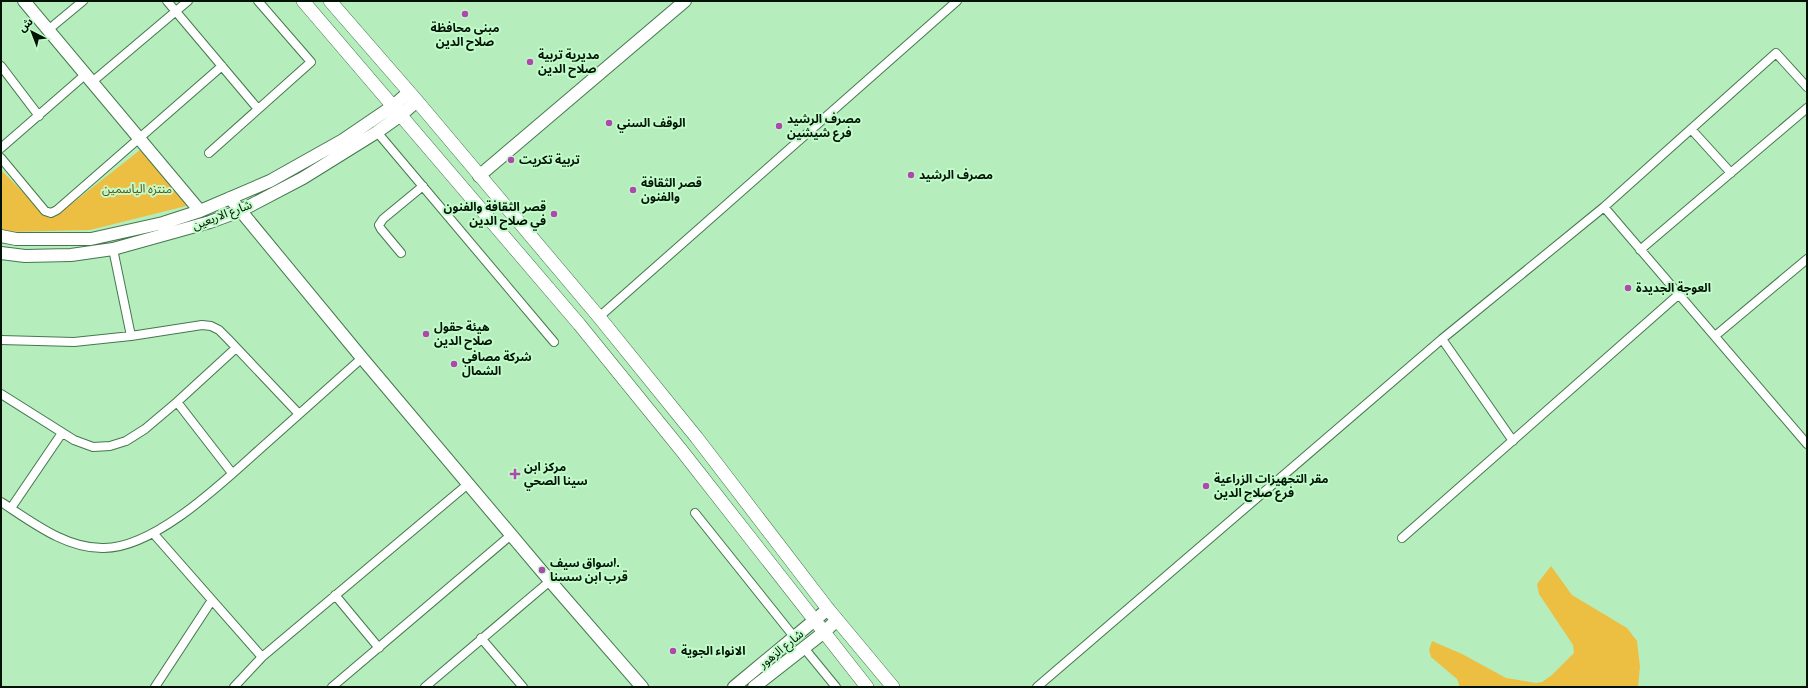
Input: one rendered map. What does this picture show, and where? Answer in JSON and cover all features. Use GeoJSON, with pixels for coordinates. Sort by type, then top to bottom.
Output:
{"type":"FeatureCollection","features":[{"type":"Feature","properties":{"kind":"main road"},"geometry":{"type":"LineString","coordinates":[[303,1],[584,330],[682,451],[814,622],[867,687]]}},
{"type":"Feature","properties":{"kind":"main road"},"geometry":{"type":"LineString","coordinates":[[330,1],[413,96],[599,317],[696,438],[828,610],[893,687]]}},
{"type":"Feature","properties":{"kind":"street"},"geometry":{"type":"LineString","coordinates":[[24,1],[200,211]]}},
{"type":"Feature","properties":{"kind":"street"},"geometry":{"type":"LineString","coordinates":[[48,30],[83,1]]}},
{"type":"Feature","properties":{"kind":"street"},"geometry":{"type":"LineString","coordinates":[[167,1],[258,109]]}},
{"type":"Feature","properties":{"kind":"street"},"geometry":{"type":"LineString","coordinates":[[1,148],[39,116],[188,1]]}},
{"type":"Feature","properties":{"kind":"street"},"geometry":{"type":"LineString","coordinates":[[209,153],[311,62],[258,1]]}},
{"type":"Feature","properties":{"kind":"street"},"geometry":{"type":"LineString","coordinates":[[479,176],[685,1]]}},
{"type":"Feature","properties":{"kind":"street"},"geometry":{"type":"LineString","coordinates":[[599,317],[957,1]]}},
{"type":"Feature","properties":{"kind":"street"},"geometry":{"type":"LineString","coordinates":[[1037,687],[1442,339],[1604,206],[1776,53],[1807,87]]}},
{"type":"Feature","properties":{"kind":"street"},"geometry":{"type":"LineString","coordinates":[[1,66],[39,116]]}},
{"type":"Feature","properties":{"kind":"street"},"geometry":{"type":"LineString","coordinates":[[1,158],[45,211],[51,213],[57,210],[222,66]]}},
{"type":"Feature","properties":{"kind":"street","name":"شارع الاربعين"},"geometry":{"type":"LineString","coordinates":[[1,253],[25,256],[72,255],[113,249],[201,225],[240,210],[303,178],[377,132],[397,110],[413,96]]}},
{"type":"Feature","properties":{"kind":"street"},"geometry":{"type":"LineString","coordinates":[[1640,250],[1807,108]]}},
{"type":"Feature","properties":{"kind":"street"},"geometry":{"type":"LineString","coordinates":[[1,236],[16,239],[91,238],[164,223],[200,211],[270,181],[397,110]]}},
{"type":"Feature","properties":{"kind":"street"},"geometry":{"type":"LineString","coordinates":[[1691,129],[1731,173]]}},
{"type":"Feature","properties":{"kind":"street"},"geometry":{"type":"LineString","coordinates":[[377,132],[554,342]]}},
{"type":"Feature","properties":{"kind":"street"},"geometry":{"type":"LineString","coordinates":[[401,253],[379,225],[383,219],[423,186]]}},
{"type":"Feature","properties":{"kind":"street"},"geometry":{"type":"LineString","coordinates":[[230,198],[468,484],[642,687]]}},
{"type":"Feature","properties":{"kind":"street"},"geometry":{"type":"LineString","coordinates":[[1604,206],[1678,295],[1807,444]]}},
{"type":"Feature","properties":{"kind":"street"},"geometry":{"type":"LineString","coordinates":[[113,249],[131,336]]}},
{"type":"Feature","properties":{"kind":"street"},"geometry":{"type":"LineString","coordinates":[[1715,336],[1807,258]]}},
{"type":"Feature","properties":{"kind":"street"},"geometry":{"type":"LineString","coordinates":[[1402,538],[1678,295]]}},
{"type":"Feature","properties":{"kind":"street"},"geometry":{"type":"LineString","coordinates":[[1,340],[74,342],[131,336],[194,326],[211,326],[219,330],[299,414]]}},
{"type":"Feature","properties":{"kind":"street"},"geometry":{"type":"LineString","coordinates":[[1442,339],[1513,441]]}},
{"type":"Feature","properties":{"kind":"street"},"geometry":{"type":"LineString","coordinates":[[1,394],[62,434],[74,440],[93,447],[118,444],[139,433],[177,402],[236,348]]}},
{"type":"Feature","properties":{"kind":"street"},"geometry":{"type":"LineString","coordinates":[[1,503],[50,533],[84,546],[104,548],[115,547],[138,540],[153,533],[187,510],[232,473],[362,358]]}},
{"type":"Feature","properties":{"kind":"street"},"geometry":{"type":"LineString","coordinates":[[177,402],[232,473]]}},
{"type":"Feature","properties":{"kind":"street"},"geometry":{"type":"LineString","coordinates":[[11,508],[62,434]]}},
{"type":"Feature","properties":{"kind":"street"},"geometry":{"type":"LineString","coordinates":[[234,687],[262,657],[468,484]]}},
{"type":"Feature","properties":{"kind":"street"},"geometry":{"type":"LineString","coordinates":[[695,513],[795,638]]}},
{"type":"Feature","properties":{"kind":"street"},"geometry":{"type":"LineString","coordinates":[[153,533],[262,657]]}},
{"type":"Feature","properties":{"kind":"street"},"geometry":{"type":"LineString","coordinates":[[332,687],[511,535]]}},
{"type":"Feature","properties":{"kind":"street"},"geometry":{"type":"LineString","coordinates":[[425,687],[480,638],[550,581]]}},
{"type":"Feature","properties":{"kind":"street"},"geometry":{"type":"LineString","coordinates":[[335,595],[379,648]]}},
{"type":"Feature","properties":{"kind":"street"},"geometry":{"type":"LineString","coordinates":[[155,687],[212,600]]}},
{"type":"Feature","properties":{"kind":"street","name":"شارع الزهور"},"geometry":{"type":"LineString","coordinates":[[734,687],[828,610]]}},
{"type":"Feature","properties":{"kind":"street","name":"شارع الزهور"},"geometry":{"type":"LineString","coordinates":[[754,687],[823,633],[837,620]]}},
{"type":"Feature","properties":{"kind":"street"},"geometry":{"type":"LineString","coordinates":[[480,638],[523,687]]}},
{"type":"Feature","properties":{"kind":"street"},"geometry":{"type":"LineString","coordinates":[[804,648],[836,687]]}},
{"type":"Feature","properties":{"kind":"green space","name":"منتزه الياسمين"},"geometry":{"type":"Polygon","coordinates":[[[140,150],[190,205],[90,230],[8,232],[1,230],[1,170],[49,218],[74,202],[140,150]]]}},
{"type":"Feature","properties":{"kind":"green space"},"geometry":{"type":"Polygon","coordinates":[[[1551,566],[1572,595],[1627,628],[1637,641],[1640,667],[1638,687],[1460,687],[1457,679],[1431,657],[1429,650],[1432,641],[1462,654],[1506,678],[1536,683],[1542,682],[1552,675],[1574,653],[1573,645],[1539,594],[1537,584],[1551,566]]]}},
{"type":"Feature","properties":{"kind":"place","name":"مبنى محافظة صلاح الدين"},"geometry":{"type":"Point","coordinates":[465,14]}},
{"type":"Feature","properties":{"kind":"place","name":"مديرية تربية صلاح الدين"},"geometry":{"type":"Point","coordinates":[530,62]}},
{"type":"Feature","properties":{"kind":"place","name":"الوقف السني"},"geometry":{"type":"Point","coordinates":[609,123]}},
{"type":"Feature","properties":{"kind":"place","name":"مصرف الرشيد فرع شيشين"},"geometry":{"type":"Point","coordinates":[779,126]}},
{"type":"Feature","properties":{"kind":"place","name":"تربية تكريت"},"geometry":{"type":"Point","coordinates":[511,160]}},
{"type":"Feature","properties":{"kind":"place","name":"مصرف الرشيد"},"geometry":{"type":"Point","coordinates":[911,175]}},
{"type":"Feature","properties":{"kind":"place","name":"قصر الثقافة والفنون"},"geometry":{"type":"Point","coordinates":[633,190]}},
{"type":"Feature","properties":{"kind":"place","name":"قصر الثقافة والفنون في صلاح الدين"},"geometry":{"type":"Point","coordinates":[554,214]}},
{"type":"Feature","properties":{"kind":"place","name":"العوجة الجديدة"},"geometry":{"type":"Point","coordinates":[1628,288]}},
{"type":"Feature","properties":{"kind":"place","name":"هيئة حقول صلاح الدين"},"geometry":{"type":"Point","coordinates":[426,334]}},
{"type":"Feature","properties":{"kind":"place","name":"شركة مصافي الشمال"},"geometry":{"type":"Point","coordinates":[454,364]}},
{"type":"Feature","properties":{"kind":"place","name":"مركز ابن سينا الصحي"},"geometry":{"type":"Point","coordinates":[515,474]}},
{"type":"Feature","properties":{"kind":"place","name":"مقر التجهيزات الزراعية فرع صلاح الدين"},"geometry":{"type":"Point","coordinates":[1206,486]}},
{"type":"Feature","properties":{"kind":"place","name":"اسواق سيف. قرب ابن سسنا"},"geometry":{"type":"Point","coordinates":[542,570]}},
{"type":"Feature","properties":{"kind":"place","name":"الانواء الجوية"},"geometry":{"type":"Point","coordinates":[673,651]}}]}
